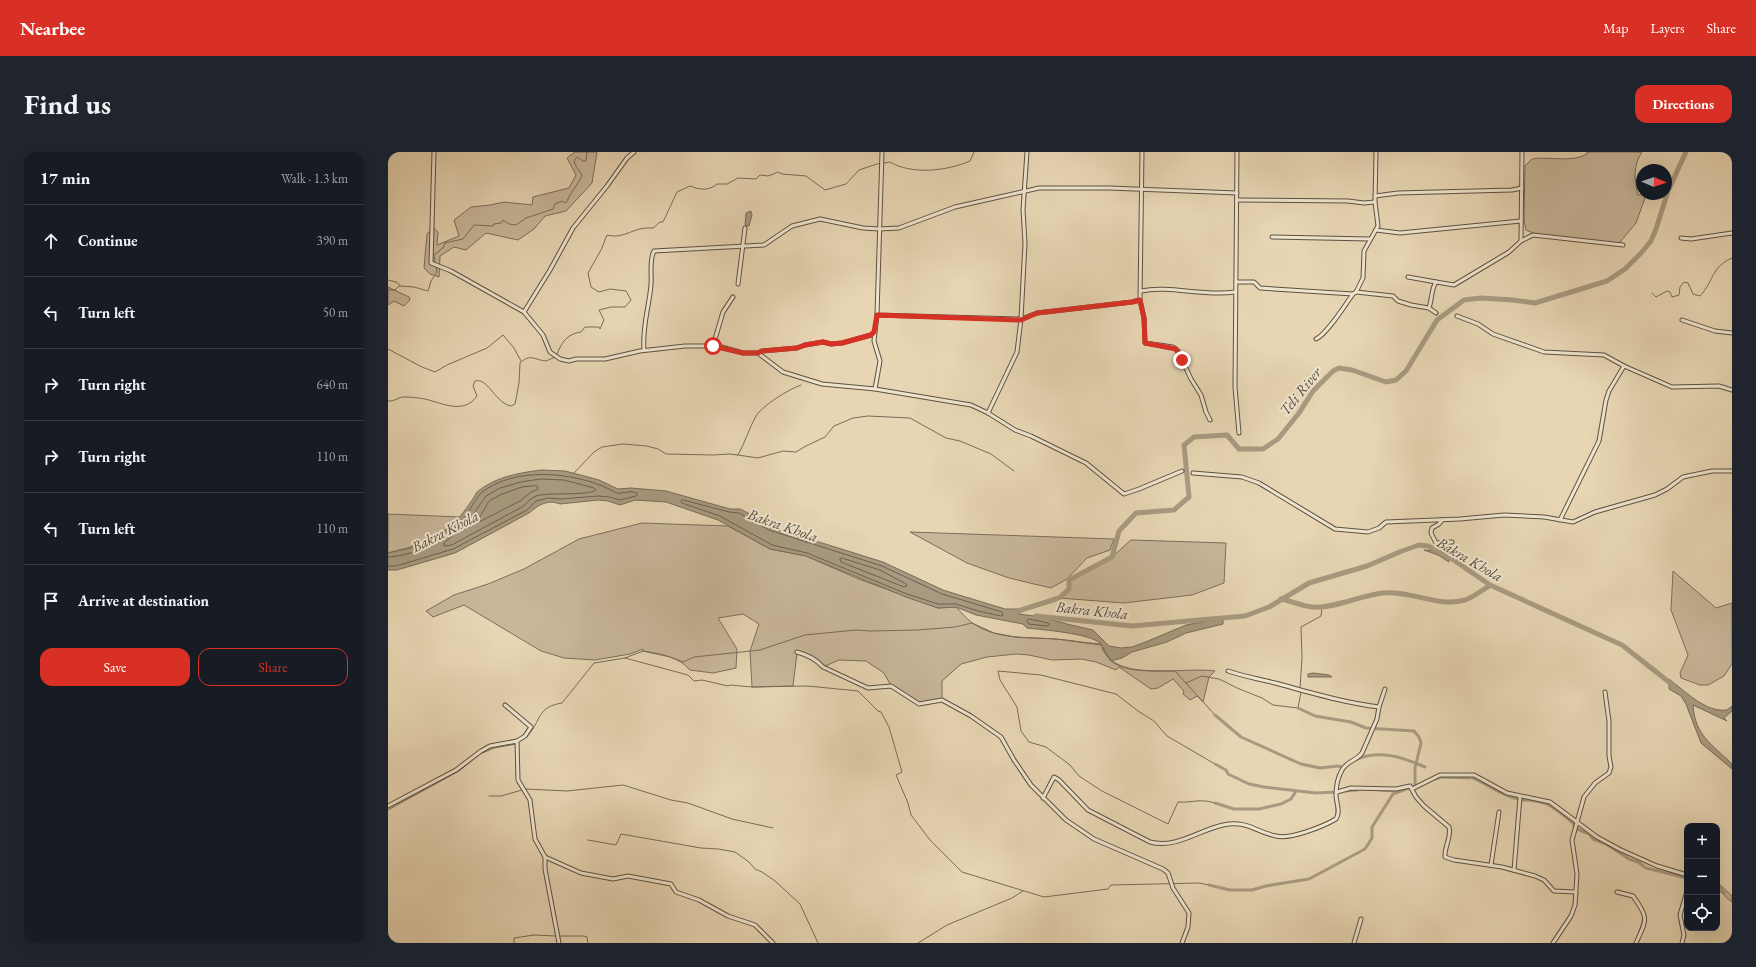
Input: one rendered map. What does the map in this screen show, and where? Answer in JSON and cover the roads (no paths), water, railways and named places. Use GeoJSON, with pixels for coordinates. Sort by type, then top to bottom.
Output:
{"type":"FeatureCollection","features":[{"type":"Feature","properties":{"kind":"street"},"geometry":{"type":"LineString","coordinates":[[434,152],[431,263],[451,271],[524,312],[543,335],[554,356],[569,361],[576,359],[605,359],[644,350],[694,345],[713,346],[743,353],[758,353],[762,351],[797,348],[823,342],[831,344],[842,343],[871,335],[874,332]]}},
{"type":"Feature","properties":{"kind":"street"},"geometry":{"type":"LineString","coordinates":[[524,312],[550,270],[573,228],[607,186],[627,158],[634,152]]}},
{"type":"Feature","properties":{"kind":"street"},"geometry":{"type":"LineString","coordinates":[[875,389],[880,361],[874,341],[874,332],[877,315],[882,152]]}},
{"type":"Feature","properties":{"kind":"street"},"geometry":{"type":"LineString","coordinates":[[988,413],[1017,352],[1021,320],[1025,243],[1023,210],[1027,152]]}},
{"type":"Feature","properties":{"kind":"street"},"geometry":{"type":"LineString","coordinates":[[1142,152],[1140,300],[1144,318],[1145,343],[1173,348],[1178,351],[1191,379],[1201,395],[1210,420]]}},
{"type":"Feature","properties":{"kind":"street"},"geometry":{"type":"LineString","coordinates":[[1237,152],[1235,387],[1239,433]]}},
{"type":"Feature","properties":{"kind":"street"},"geometry":{"type":"LineString","coordinates":[[1316,339],[1323,335],[1333,323],[1363,278],[1364,251],[1376,230],[1378,212],[1375,202],[1376,152]]}},
{"type":"Feature","properties":{"kind":"street"},"geometry":{"type":"LineString","coordinates":[[1521,241],[1522,152]]}},
{"type":"Feature","properties":{"kind":"street"},"geometry":{"type":"LineString","coordinates":[[644,350],[645,320],[650,294],[652,258],[654,251],[764,245],[792,226],[820,219],[879,229],[899,228],[955,207],[1039,188],[1142,189],[1237,193]]}},
{"type":"Feature","properties":{"kind":"street"},"geometry":{"type":"LineString","coordinates":[[1375,196],[1398,193],[1512,190],[1522,188]]}},
{"type":"Feature","properties":{"kind":"street"},"geometry":{"type":"LineString","coordinates":[[1237,200],[1375,202]]}},
{"type":"Feature","properties":{"kind":"street"},"geometry":{"type":"LineString","coordinates":[[1376,230],[1400,233],[1522,221]]}},
{"type":"Feature","properties":{"kind":"street"},"geometry":{"type":"LineString","coordinates":[[738,284],[745,228]]}},
{"type":"Feature","properties":{"kind":"street"},"geometry":{"type":"LineString","coordinates":[[1680,238],[1692,239],[1732,232]]}},
{"type":"Feature","properties":{"kind":"street"},"geometry":{"type":"LineString","coordinates":[[1408,277],[1454,285],[1509,252],[1521,241],[1533,235],[1623,245]]}},
{"type":"Feature","properties":{"kind":"street"},"geometry":{"type":"LineString","coordinates":[[1272,237],[1370,239]]}},
{"type":"Feature","properties":{"kind":"street"},"geometry":{"type":"LineString","coordinates":[[1236,282],[1254,282],[1260,288],[1390,296],[1411,306],[1429,308],[1436,313]]}},
{"type":"Feature","properties":{"kind":"street"},"geometry":{"type":"LineString","coordinates":[[1429,308],[1432,300],[1433,286],[1436,282]]}},
{"type":"Feature","properties":{"kind":"street"},"geometry":{"type":"LineString","coordinates":[[1141,292],[1157,290],[1214,293],[1235,292]]}},
{"type":"Feature","properties":{"kind":"street"},"geometry":{"type":"LineString","coordinates":[[713,346],[723,312],[733,297]]}},
{"type":"Feature","properties":{"kind":"street"},"geometry":{"type":"LineString","coordinates":[[877,315],[1021,320],[1037,313],[1140,300]]}},
{"type":"Feature","properties":{"kind":"street"},"geometry":{"type":"LineString","coordinates":[[1457,316],[1478,324],[1493,334],[1536,349],[1552,353],[1566,352],[1604,355],[1624,366],[1672,387],[1719,386],[1732,390]]}},
{"type":"Feature","properties":{"kind":"street"},"geometry":{"type":"LineString","coordinates":[[1682,320],[1715,331],[1732,333]]}},
{"type":"Feature","properties":{"kind":"street"},"geometry":{"type":"LineString","coordinates":[[758,353],[767,358],[784,372],[822,384],[875,389],[964,403],[988,413],[1014,430],[1031,436],[1086,463],[1124,494],[1139,490],[1182,471]]}},
{"type":"Feature","properties":{"kind":"street"},"geometry":{"type":"LineString","coordinates":[[1560,520],[1599,441],[1606,400],[1624,366]]}},
{"type":"Feature","properties":{"kind":"street"},"geometry":{"type":"LineString","coordinates":[[1193,473],[1242,477],[1259,483],[1335,529],[1368,532],[1379,528],[1386,522],[1442,520],[1504,515],[1544,517],[1573,522],[1595,512],[1654,495],[1667,489],[1683,477],[1712,471],[1732,471]]}},
{"type":"Feature","properties":{"kind":"street"},"geometry":{"type":"LineString","coordinates":[[1442,520],[1439,524],[1432,528],[1431,533],[1436,543],[1452,542]]}},
{"type":"Feature","properties":{"kind":"street"},"geometry":{"type":"LineString","coordinates":[[798,652],[806,654],[823,667],[864,687],[891,686],[919,704],[942,700],[1001,737],[1020,770],[1043,798],[1066,820],[1094,839],[1164,869],[1168,873],[1173,888],[1189,913],[1188,927],[1182,943]]}},
{"type":"Feature","properties":{"kind":"street"},"geometry":{"type":"LineString","coordinates":[[1228,670],[1245,677],[1255,678],[1329,697],[1379,707]]}},
{"type":"Feature","properties":{"kind":"street"},"geometry":{"type":"LineString","coordinates":[[1043,798],[1054,778],[1059,780],[1088,810],[1150,842],[1159,844],[1179,841],[1224,825],[1249,825],[1270,835],[1284,837],[1314,829],[1336,819],[1339,811],[1338,790],[1341,772],[1346,763],[1359,757],[1362,753],[1377,719],[1385,689]]}},
{"type":"Feature","properties":{"kind":"street"},"geometry":{"type":"LineString","coordinates":[[1553,943],[1575,905],[1577,874],[1572,840],[1584,797],[1591,787],[1609,773],[1611,767],[1608,756],[1609,721],[1605,692]]}},
{"type":"Feature","properties":{"kind":"street"},"geometry":{"type":"LineString","coordinates":[[388,806],[456,770],[486,748],[517,740],[527,734],[531,727],[505,705]]}},
{"type":"Feature","properties":{"kind":"street"},"geometry":{"type":"LineString","coordinates":[[517,740],[518,780],[530,800],[535,839],[545,857],[545,869],[559,943]]}},
{"type":"Feature","properties":{"kind":"street"},"geometry":{"type":"LineString","coordinates":[[1412,789],[1440,775],[1474,775],[1507,793],[1520,797],[1550,802],[1576,823],[1597,837],[1640,859],[1684,874]]}},
{"type":"Feature","properties":{"kind":"street"},"geometry":{"type":"LineString","coordinates":[[1338,790],[1351,788],[1396,789],[1409,786],[1424,806],[1450,831],[1445,857],[1514,870],[1540,878],[1554,891],[1561,893],[1576,893]]}},
{"type":"Feature","properties":{"kind":"street"},"geometry":{"type":"LineString","coordinates":[[1514,870],[1520,797]]}},
{"type":"Feature","properties":{"kind":"street"},"geometry":{"type":"LineString","coordinates":[[1491,865],[1498,812]]}},
{"type":"Feature","properties":{"kind":"street"},"geometry":{"type":"LineString","coordinates":[[545,857],[581,873],[613,878],[628,876],[670,884],[676,892],[699,900],[728,916],[755,925],[773,943]]}},
{"type":"Feature","properties":{"kind":"street"},"geometry":{"type":"LineString","coordinates":[[1617,892],[1633,896],[1644,914],[1646,921],[1636,943]]}},
{"type":"Feature","properties":{"kind":"street"},"geometry":{"type":"LineString","coordinates":[[1682,943],[1684,935],[1680,915],[1686,895]]}},
{"type":"Feature","properties":{"kind":"street"},"geometry":{"type":"LineString","coordinates":[[1354,943],[1361,920]]}},
{"type":"Feature","properties":{"kind":"water"},"geometry":{"type":"Polygon","coordinates":[[[751,211],[752,215],[749,226],[745,225],[746,213],[751,211]]]}},
{"type":"Feature","properties":{"kind":"water"},"geometry":{"type":"Polygon","coordinates":[[[541,470],[565,471],[599,480],[618,489],[631,488],[666,491],[730,509],[740,509],[771,527],[883,562],[943,590],[1005,609],[1024,609],[1019,614],[1042,617],[1093,630],[1109,646],[1121,648],[1132,647],[1186,625],[1223,618],[1223,624],[1186,633],[1167,642],[1132,652],[1122,658],[1111,661],[1100,643],[1086,637],[1065,632],[1027,628],[1023,624],[976,615],[956,607],[938,608],[906,597],[806,556],[770,549],[718,520],[666,502],[635,500],[620,505],[608,501],[598,500],[560,504],[551,502],[540,505],[529,513],[455,553],[397,570],[388,570],[388,553],[424,544],[441,535],[467,508],[477,492],[484,487],[507,476],[541,470]]]}},
{"type":"Feature","properties":{"kind":"water"},"geometry":{"type":"Polygon","coordinates":[[[1424,550],[1443,551],[1449,554],[1449,562],[1438,555],[1424,550]]]}},
{"type":"Feature","properties":{"kind":"water"},"geometry":{"type":"Polygon","coordinates":[[[1313,673],[1329,675],[1332,677],[1308,677],[1308,674],[1313,673]]]}},
{"type":"Feature","properties":{"kind":"water"},"geometry":{"type":"Polygon","coordinates":[[[1669,679],[1696,700],[1711,708],[1727,710],[1732,706],[1732,711],[1724,718],[1727,721],[1693,705],[1694,716],[1701,732],[1711,745],[1732,764],[1732,769],[1701,743],[1686,704],[1681,696],[1669,689],[1669,679]]]}},
{"type":"Feature","properties":{"kind":"waterway"},"geometry":{"type":"LineString","coordinates":[[435,263],[434,255],[443,248],[445,243],[463,239],[474,225],[493,226],[494,224],[501,223],[503,220],[509,224],[516,225],[526,218],[553,209],[555,204],[562,201],[566,203],[582,176],[574,161],[577,157],[583,161],[586,161],[587,152]]}},
{"type":"Feature","properties":{"kind":"waterway"},"geometry":{"type":"LineString","coordinates":[[884,163],[890,162],[909,169],[940,169],[970,161],[974,152]]}},
{"type":"Feature","properties":{"kind":"waterway","name":"Teli River"},"geometry":{"type":"LineString","coordinates":[[1018,611],[1059,598],[1069,589],[1069,580],[1112,557],[1119,531],[1136,513],[1174,510],[1189,497],[1184,445],[1194,437],[1227,435],[1239,449],[1263,449],[1278,439],[1299,413],[1313,391],[1333,371],[1339,368],[1352,370],[1386,382],[1396,380],[1406,371],[1437,320],[1464,300],[1481,298],[1535,303],[1607,281],[1625,269],[1651,241],[1668,191],[1686,152]]}},
{"type":"Feature","properties":{"kind":"waterway"},"geometry":{"type":"LineString","coordinates":[[557,354],[566,339],[576,333],[581,332],[585,327],[599,327],[600,329],[604,320],[599,310],[611,307],[625,307],[631,300],[626,291],[610,289],[599,292],[591,287],[588,273],[601,250],[607,235],[619,236],[640,229],[653,228],[660,222],[663,222],[677,192],[690,186],[708,189],[717,184],[727,184],[738,178],[756,179],[760,175],[768,176],[778,172],[782,174],[806,176],[825,190],[846,184],[859,170],[880,163]]}},
{"type":"Feature","properties":{"kind":"waterway","name":"Teli River"},"geometry":{"type":"LineString","coordinates":[[1652,293],[1656,297],[1667,291],[1670,292],[1672,297],[1679,295],[1680,287],[1684,282],[1688,283],[1693,294],[1700,296],[1716,270],[1732,258]]}},
{"type":"Feature","properties":{"kind":"waterway"},"geometry":{"type":"LineString","coordinates":[[388,290],[395,290],[399,286],[414,287],[428,291],[431,281],[437,272],[436,266]]}},
{"type":"Feature","properties":{"kind":"waterway"},"geometry":{"type":"LineString","coordinates":[[388,280],[396,282],[400,285]]}},
{"type":"Feature","properties":{"kind":"waterway"},"geometry":{"type":"LineString","coordinates":[[388,349],[422,367],[435,372],[447,365],[487,348],[503,335],[514,348],[521,361]]}},
{"type":"Feature","properties":{"kind":"waterway"},"geometry":{"type":"LineString","coordinates":[[388,401],[393,401],[401,397],[408,397],[425,399],[452,406],[466,405],[472,402],[477,396],[473,386],[475,381],[480,381],[488,386],[500,400],[511,406],[515,404],[519,383],[520,363],[527,358],[546,361],[555,357]]}},
{"type":"Feature","properties":{"kind":"waterway"},"geometry":{"type":"LineString","coordinates":[[573,474],[594,452],[602,447],[623,444],[647,446],[658,449],[666,454],[738,455],[759,412],[776,398],[801,385]]}},
{"type":"Feature","properties":{"kind":"waterway"},"geometry":{"type":"LineString","coordinates":[[738,455],[758,458],[783,451],[796,452],[825,437],[834,426],[853,418],[868,416],[910,418],[946,438],[960,441],[991,454],[1014,471]]}},
{"type":"Feature","properties":{"kind":"waterway","name":"Bakra Khola"},"geometry":{"type":"LineString","coordinates":[[1036,616],[1132,626],[1245,616],[1269,607],[1309,583],[1367,566],[1419,545],[1428,546],[1445,554],[1490,585],[1622,645],[1674,686]]}},
{"type":"Feature","properties":{"kind":"waterway"},"geometry":{"type":"LineString","coordinates":[[1281,599],[1310,607],[1321,607],[1375,594],[1393,593],[1435,601],[1455,602],[1468,599],[1489,586]]}},
{"type":"Feature","properties":{"kind":"waterway"},"geometry":{"type":"LineString","coordinates":[[1300,689],[1302,657],[1301,627],[1321,616],[1322,607]]}},
{"type":"Feature","properties":{"kind":"waterway"},"geometry":{"type":"LineString","coordinates":[[527,736],[543,711],[554,705],[562,703],[594,663],[625,658],[643,651],[670,657],[683,662],[694,657],[760,650],[805,635],[856,630],[918,630],[955,627],[972,623],[994,633],[1015,637],[1057,639],[1101,645]]}},
{"type":"Feature","properties":{"kind":"waterway"},"geometry":{"type":"LineString","coordinates":[[1102,648],[1108,657],[1115,663],[1124,667],[1145,670],[1175,671],[1215,715]]}},
{"type":"Feature","properties":{"kind":"waterway"},"geometry":{"type":"LineString","coordinates":[[625,658],[688,675],[694,681],[702,680],[728,686],[808,686],[858,691],[878,711],[881,712],[889,727],[902,772],[896,775],[908,803],[911,815],[930,840],[962,872],[1044,897],[1108,889],[1111,885],[1199,883],[1209,885]]}},
{"type":"Feature","properties":{"kind":"waterway"},"geometry":{"type":"LineString","coordinates":[[1215,764],[1167,736],[1154,721],[1116,694],[1041,675],[998,671],[1000,680],[1017,707],[1021,731],[1029,742],[1046,747],[1070,765],[1079,776],[1102,791],[1168,824],[1178,802],[1200,801],[1215,803]]}},
{"type":"Feature","properties":{"kind":"waterway"},"geometry":{"type":"LineString","coordinates":[[1186,683],[1202,676],[1219,679],[1262,698],[1273,705],[1298,708],[1301,692]]}},
{"type":"Feature","properties":{"kind":"waterway"},"geometry":{"type":"LineString","coordinates":[[1298,708],[1315,716],[1351,722],[1366,728],[1414,731],[1419,737],[1421,743],[1415,768],[1415,785]]}},
{"type":"Feature","properties":{"kind":"waterway"},"geometry":{"type":"LineString","coordinates":[[1215,715],[1241,737],[1301,764],[1320,768],[1338,766],[1345,768]]}},
{"type":"Feature","properties":{"kind":"waterway"},"geometry":{"type":"LineString","coordinates":[[519,742],[524,738]]}},
{"type":"Feature","properties":{"kind":"waterway"},"geometry":{"type":"LineString","coordinates":[[388,810],[459,771],[480,754],[494,748],[516,744]]}},
{"type":"Feature","properties":{"kind":"waterway"},"geometry":{"type":"LineString","coordinates":[[1355,760],[1373,755],[1382,755],[1399,757],[1425,767]]}},
{"type":"Feature","properties":{"kind":"waterway"},"geometry":{"type":"LineString","coordinates":[[1215,764],[1226,770],[1228,774],[1249,784],[1316,793],[1338,792]]}},
{"type":"Feature","properties":{"kind":"waterway"},"geometry":{"type":"LineString","coordinates":[[1434,779],[1442,777],[1470,778]]}},
{"type":"Feature","properties":{"kind":"waterway"},"geometry":{"type":"LineString","coordinates":[[1473,778],[1500,793],[1518,799]]}},
{"type":"Feature","properties":{"kind":"waterway"},"geometry":{"type":"LineString","coordinates":[[525,789],[567,791],[623,785],[671,800],[688,803],[732,819],[773,828]]}},
{"type":"Feature","properties":{"kind":"waterway"},"geometry":{"type":"LineString","coordinates":[[1209,885],[1230,890],[1252,890],[1266,886],[1309,879],[1365,849],[1372,838],[1372,827],[1393,794],[1409,788]]}},
{"type":"Feature","properties":{"kind":"waterway"},"geometry":{"type":"LineString","coordinates":[[489,796],[501,796],[522,790]]}},
{"type":"Feature","properties":{"kind":"waterway"},"geometry":{"type":"LineString","coordinates":[[1345,791],[1357,790]]}},
{"type":"Feature","properties":{"kind":"waterway"},"geometry":{"type":"LineString","coordinates":[[1379,790],[1397,791]]}},
{"type":"Feature","properties":{"kind":"waterway"},"geometry":{"type":"LineString","coordinates":[[1215,803],[1234,809],[1259,809],[1281,804],[1291,799],[1296,791]]}},
{"type":"Feature","properties":{"kind":"waterway"},"geometry":{"type":"LineString","coordinates":[[1522,800],[1539,802],[1551,806],[1574,824],[1574,827]]}},
{"type":"Feature","properties":{"kind":"waterway"},"geometry":{"type":"LineString","coordinates":[[1577,829],[1589,834],[1593,839],[1606,844],[1646,868],[1684,877]]}},
{"type":"Feature","properties":{"kind":"waterway"},"geometry":{"type":"LineString","coordinates":[[588,840],[616,845],[621,834],[701,848],[735,852],[749,862],[755,869],[775,881],[800,904],[818,943]]}},
{"type":"Feature","properties":{"kind":"waterway"},"geometry":{"type":"LineString","coordinates":[[1720,887],[1724,893]]}},
{"type":"Feature","properties":{"kind":"waterway"},"geometry":{"type":"LineString","coordinates":[[918,943],[947,925],[1012,898],[1023,891]]}},
{"type":"Feature","properties":{"kind":"waterway"},"geometry":{"type":"LineString","coordinates":[[514,943],[514,938],[534,935],[556,936]]}},
{"type":"Feature","properties":{"kind":"waterway"},"geometry":{"type":"LineString","coordinates":[[559,936],[584,936],[587,937],[588,943]]}}]}
